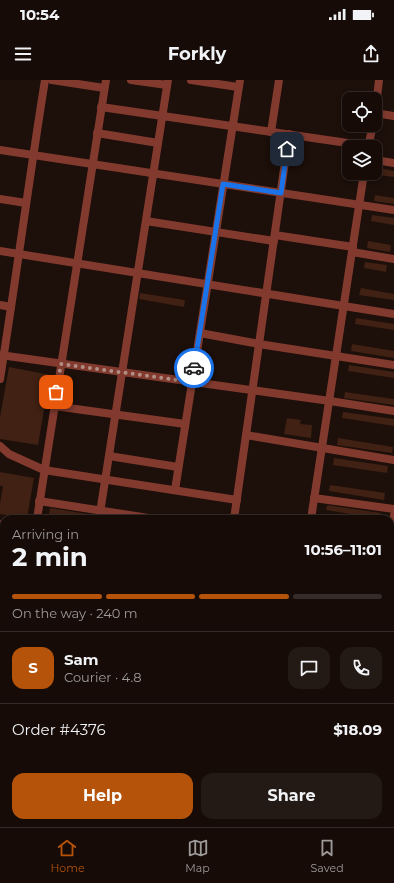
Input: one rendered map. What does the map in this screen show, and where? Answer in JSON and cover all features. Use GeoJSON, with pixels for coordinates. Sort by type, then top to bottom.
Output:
{"type":"FeatureCollection","features":[{"type":"Feature","properties":{"kind":"street"},"geometry":{"type":"LineString","coordinates":[[0,379],[2,356],[11,307],[45,80]]}},
{"type":"Feature","properties":{"kind":"street"},"geometry":{"type":"LineString","coordinates":[[37,515],[105,84],[52,80]]}},
{"type":"Feature","properties":{"kind":"street"},"geometry":{"type":"LineString","coordinates":[[39,501],[100,515],[168,83],[131,80]]}},
{"type":"Feature","properties":{"kind":"street"},"geometry":{"type":"LineString","coordinates":[[175,490],[239,84],[191,80]]}},
{"type":"Feature","properties":{"kind":"street"},"geometry":{"type":"LineString","coordinates":[[270,132],[279,80]]}},
{"type":"Feature","properties":{"kind":"street"},"geometry":{"type":"LineString","coordinates":[[378,92],[380,80]]}},
{"type":"Feature","properties":{"kind":"street"},"geometry":{"type":"LineString","coordinates":[[101,107],[342,143]]}},
{"type":"Feature","properties":{"kind":"street"},"geometry":{"type":"LineString","coordinates":[[382,114],[394,116]]}},
{"type":"Feature","properties":{"kind":"street"},"geometry":{"type":"LineString","coordinates":[[97,133],[158,143]]}},
{"type":"Feature","properties":{"kind":"street"},"geometry":{"type":"LineString","coordinates":[[235,515],[289,134]]}},
{"type":"Feature","properties":{"kind":"street"},"geometry":{"type":"LineString","coordinates":[[0,150],[394,210]]}},
{"type":"Feature","properties":{"kind":"street"},"geometry":{"type":"LineString","coordinates":[[382,161],[394,163]]}},
{"type":"Feature","properties":{"kind":"street"},"geometry":{"type":"LineString","coordinates":[[312,515],[363,180]]}},
{"type":"Feature","properties":{"kind":"street"},"geometry":{"type":"LineString","coordinates":[[0,199],[26,203]]}},
{"type":"Feature","properties":{"kind":"street"},"geometry":{"type":"LineString","coordinates":[[146,221],[216,232],[275,238],[352,249],[394,259]]}},
{"type":"Feature","properties":{"kind":"street"},"geometry":{"type":"LineString","coordinates":[[0,251],[394,314]]}},
{"type":"Feature","properties":{"kind":"street"},"geometry":{"type":"LineString","coordinates":[[0,305],[11,307]]}},
{"type":"Feature","properties":{"kind":"street"},"geometry":{"type":"LineString","coordinates":[[200,334],[394,365]]}},
{"type":"Feature","properties":{"kind":"street"},"geometry":{"type":"LineString","coordinates":[[2,356],[394,411]]}},
{"type":"Feature","properties":{"kind":"street"},"geometry":{"type":"LineString","coordinates":[[54,406],[185,424]]}},
{"type":"Feature","properties":{"kind":"street"},"geometry":{"type":"LineString","coordinates":[[246,435],[394,460]]}},
{"type":"Feature","properties":{"kind":"street"},"geometry":{"type":"LineString","coordinates":[[0,446],[9,454],[44,470],[237,500]]}},
{"type":"Feature","properties":{"kind":"street"},"geometry":{"type":"LineString","coordinates":[[109,456],[178,467]]}},
{"type":"Feature","properties":{"kind":"street"},"geometry":{"type":"LineString","coordinates":[[314,498],[394,509]]}},
{"type":"Feature","properties":{"kind":"building"},"geometry":{"type":"Polygon","coordinates":[[[382,169],[394,171],[394,177],[382,176],[382,169]]]}},
{"type":"Feature","properties":{"kind":"building"},"geometry":{"type":"Polygon","coordinates":[[[375,195],[394,198],[394,204],[374,201],[375,195]]]}},
{"type":"Feature","properties":{"kind":"building"},"geometry":{"type":"Polygon","coordinates":[[[372,215],[394,218],[394,225],[371,221],[372,215]]]}},
{"type":"Feature","properties":{"kind":"building"},"geometry":{"type":"Polygon","coordinates":[[[368,241],[391,245],[390,252],[367,248],[368,241]]]}},
{"type":"Feature","properties":{"kind":"building"},"geometry":{"type":"Polygon","coordinates":[[[365,262],[387,265],[386,272],[364,268],[365,262]]]}},
{"type":"Feature","properties":{"kind":"building"},"geometry":{"type":"Polygon","coordinates":[[[361,288],[394,294],[394,300],[359,295],[361,288]]]}},
{"type":"Feature","properties":{"kind":"building"},"geometry":{"type":"Polygon","coordinates":[[[140,293],[185,300],[184,307],[139,299],[140,293]]]}},
{"type":"Feature","properties":{"kind":"building"},"geometry":{"type":"Polygon","coordinates":[[[356,318],[394,324],[394,330],[355,324],[356,318]]]}},
{"type":"Feature","properties":{"kind":"building"},"geometry":{"type":"Polygon","coordinates":[[[352,344],[394,351],[394,358],[351,351],[352,344]]]}},
{"type":"Feature","properties":{"kind":"building"},"geometry":{"type":"Polygon","coordinates":[[[349,365],[394,372],[394,378],[348,371],[349,365]]]}},
{"type":"Feature","properties":{"kind":"building"},"geometry":{"type":"Polygon","coordinates":[[[9,367],[50,375],[38,445],[0,439],[0,417],[9,367]]]}},
{"type":"Feature","properties":{"kind":"building"},"geometry":{"type":"Polygon","coordinates":[[[345,392],[394,399],[394,405],[344,398],[345,392]]]}},
{"type":"Feature","properties":{"kind":"building"},"geometry":{"type":"Polygon","coordinates":[[[343,412],[394,419],[394,426],[342,418],[343,412]]]}},
{"type":"Feature","properties":{"kind":"building"},"geometry":{"type":"Polygon","coordinates":[[[287,418],[301,420],[300,424],[312,425],[311,438],[284,434],[287,418]]]}},
{"type":"Feature","properties":{"kind":"building"},"geometry":{"type":"Polygon","coordinates":[[[338,438],[393,447],[392,453],[337,445],[338,438]]]}},
{"type":"Feature","properties":{"kind":"building"},"geometry":{"type":"Polygon","coordinates":[[[334,458],[388,466],[387,473],[333,465],[334,458]]]}},
{"type":"Feature","properties":{"kind":"building"},"geometry":{"type":"Polygon","coordinates":[[[0,472],[34,478],[28,515],[0,514],[3,486],[0,486],[0,472]]]}},
{"type":"Feature","properties":{"kind":"building"},"geometry":{"type":"Polygon","coordinates":[[[330,485],[385,493],[384,500],[329,491],[330,485]]]}},
{"type":"Feature","properties":{"kind":"building"},"geometry":{"type":"Polygon","coordinates":[[[327,505],[381,513],[381,515],[356,515],[326,510],[327,505]]]}},
{"type":"Feature","properties":{"kind":"building"},"geometry":{"type":"Polygon","coordinates":[[[50,508],[94,515],[49,515],[50,508]]]}},
{"type":"Feature","properties":{"kind":"way so far"},"geometry":{"type":"LineString","coordinates":[[56,392],[61,364],[192,382],[194,368]]}},
{"type":"Feature","properties":{"kind":"route"},"geometry":{"type":"LineString","coordinates":[[194,368],[223,184],[281,193],[287,149]]}}]}
